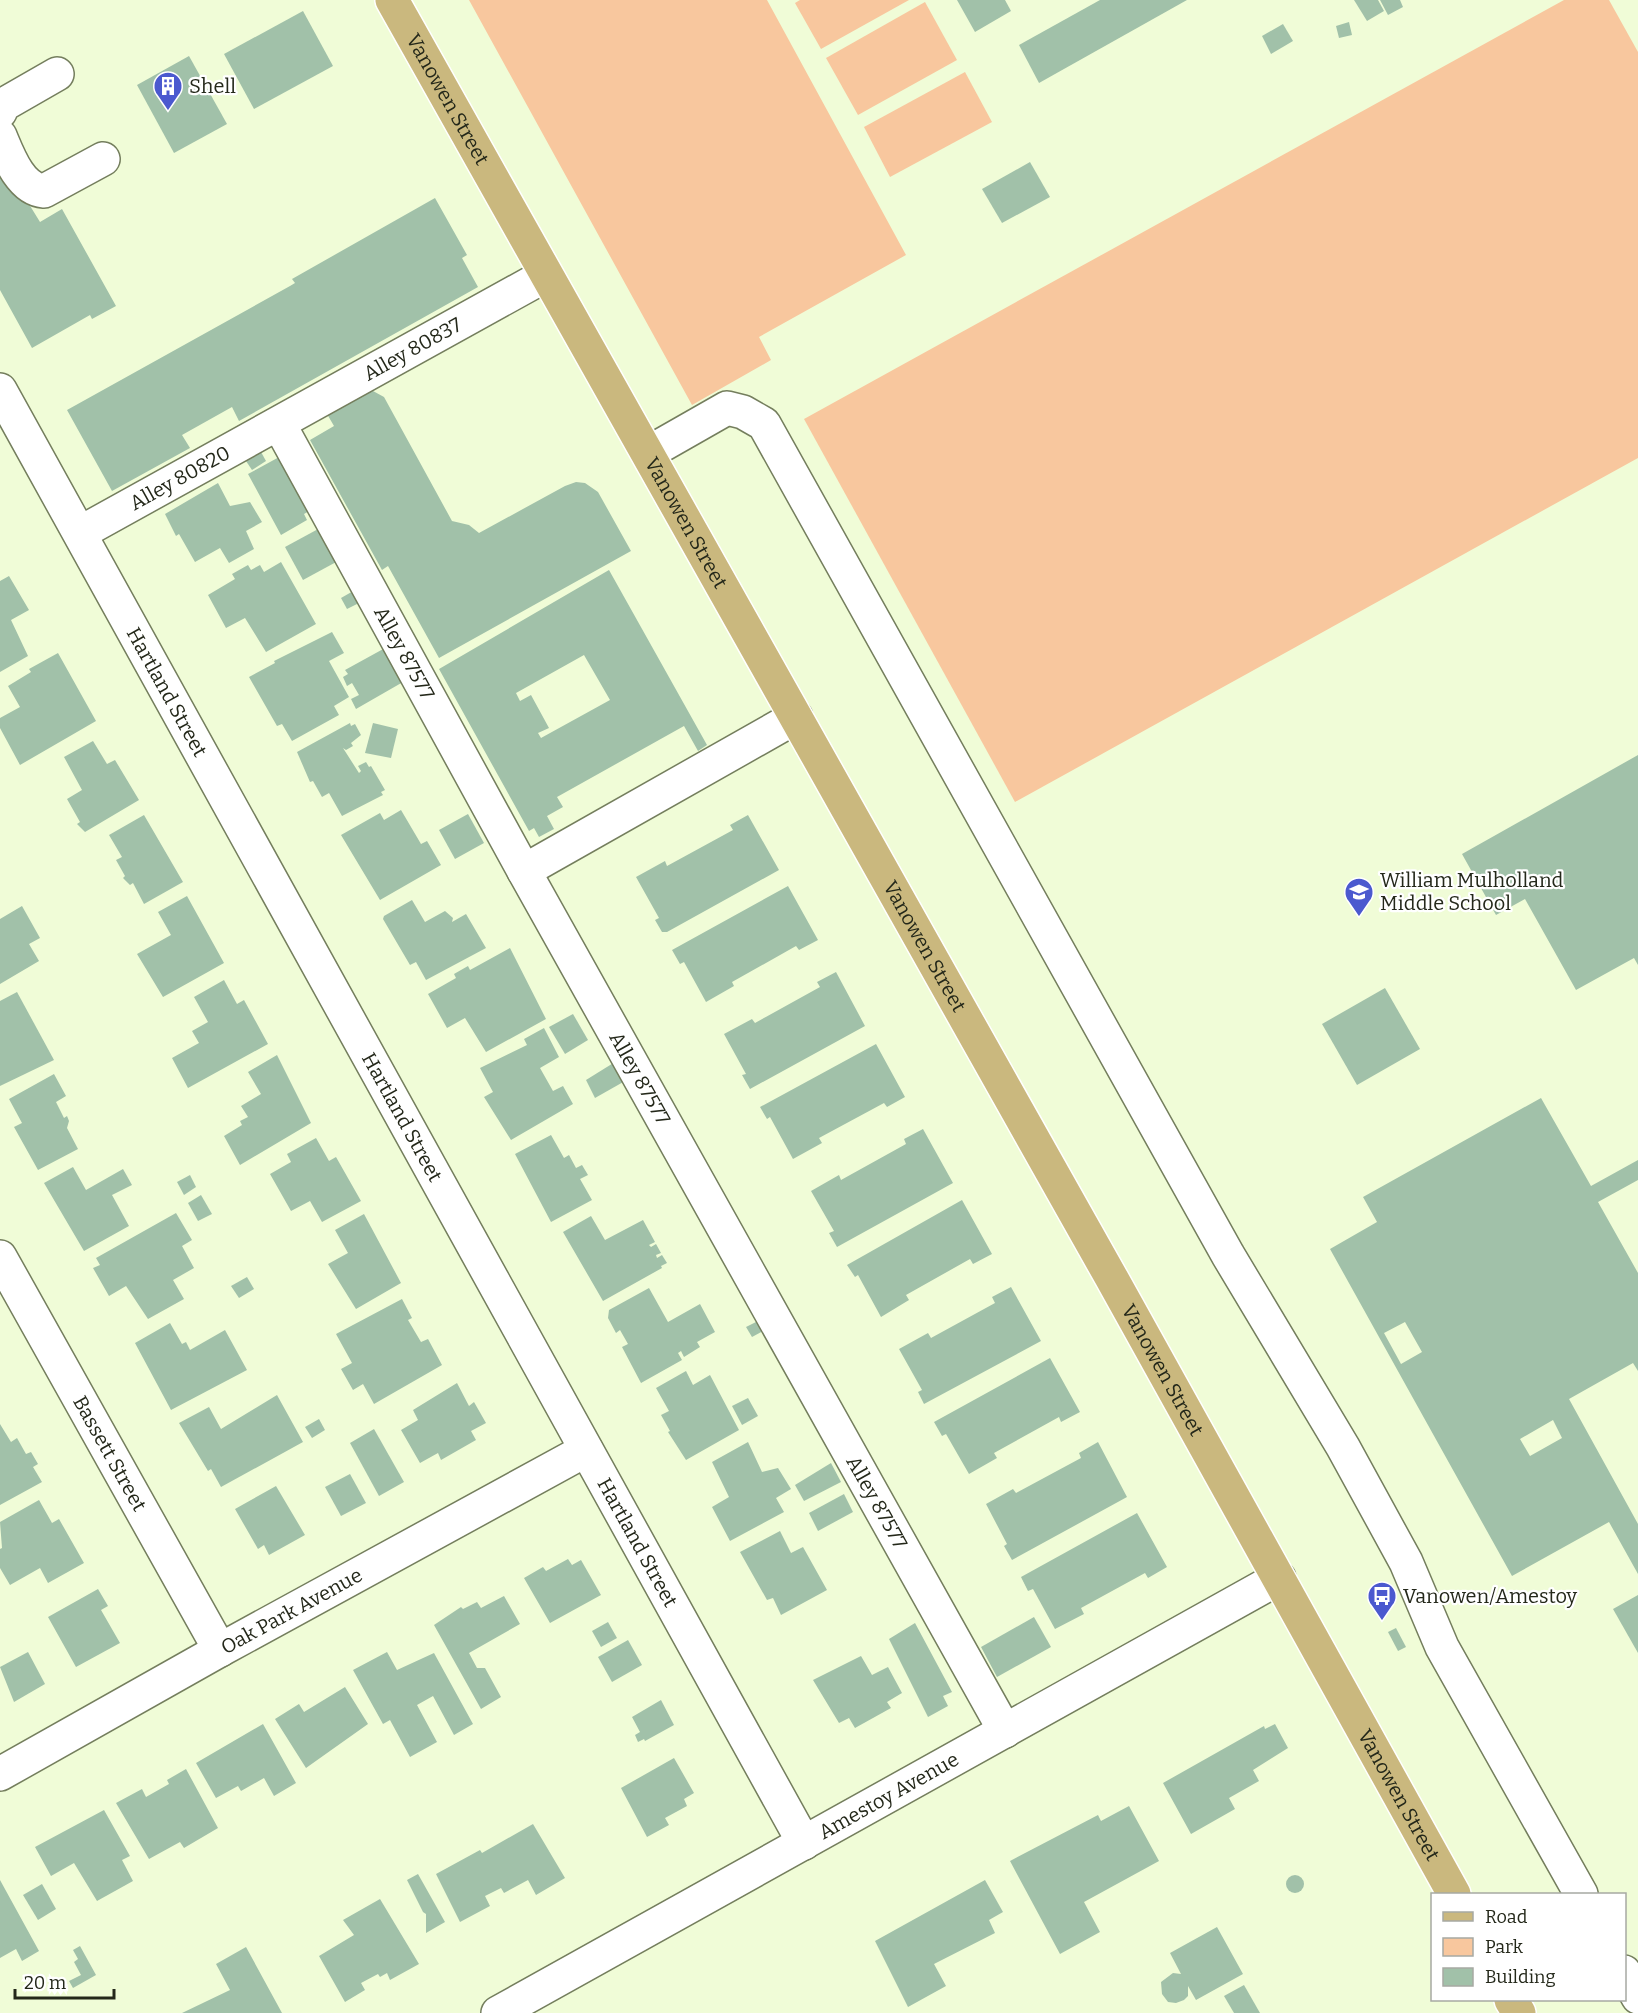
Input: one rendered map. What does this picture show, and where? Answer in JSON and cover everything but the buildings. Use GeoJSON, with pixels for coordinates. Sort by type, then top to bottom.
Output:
{"type":"FeatureCollection","features":[{"type":"Feature","properties":{"kind":"main road","name":"Vanowen Street"},"geometry":{"type":"LineString","coordinates":[[392,0],[1279,1578],[1453,1893]]}},
{"type":"Feature","properties":{"kind":"street"},"geometry":{"type":"LineString","coordinates":[[0,112],[3,105],[57,75]]}},
{"type":"Feature","properties":{"kind":"street"},"geometry":{"type":"LineString","coordinates":[[0,136],[21,177],[39,190],[44,190],[103,159]]}},
{"type":"Feature","properties":{"kind":"street","name":"Alley 80837"},"geometry":{"type":"LineString","coordinates":[[279,424],[546,275]]}},
{"type":"Feature","properties":{"kind":"street","name":"Hartland Street"},"geometry":{"type":"LineString","coordinates":[[0,390],[804,1843]]}},
{"type":"Feature","properties":{"kind":"street"},"geometry":{"type":"LineString","coordinates":[[648,453],[727,408],[743,412],[764,424],[1228,1255],[1343,1447],[1410,1572],[1442,1647],[1580,1893]]}},
{"type":"Feature","properties":{"kind":"street","name":"Alley 80820"},"geometry":{"type":"LineString","coordinates":[[80,532],[279,424]]}},
{"type":"Feature","properties":{"kind":"street","name":"Alley 87577"},"geometry":{"type":"LineString","coordinates":[[279,424],[524,871],[1005,1731]]}},
{"type":"Feature","properties":{"kind":"street"},"geometry":{"type":"LineString","coordinates":[[524,871],[796,717]]}},
{"type":"Feature","properties":{"kind":"street","name":"Bassett Street"},"geometry":{"type":"LineString","coordinates":[[0,1257],[220,1650]]}},
{"type":"Feature","properties":{"kind":"street","name":"Oak Park Avenue"},"geometry":{"type":"LineString","coordinates":[[0,1774],[220,1650],[586,1450]]}},
{"type":"Feature","properties":{"kind":"street","name":"Amestoy Avenue"},"geometry":{"type":"LineString","coordinates":[[498,2013],[1279,1578]]}},
{"type":"Feature","properties":{"kind":"street"},"geometry":{"type":"LineString","coordinates":[[1626,1975],[1638,1996]]}},
{"type":"Feature","properties":{"kind":"green space"},"geometry":{"type":"Polygon","coordinates":[[[469,0],[767,0],[906,255],[759,337],[771,360],[692,405],[469,0]]]}},
{"type":"Feature","properties":{"kind":"green space"},"geometry":{"type":"Polygon","coordinates":[[[800,0],[909,0],[821,49],[795,3],[800,0]]]}},
{"type":"Feature","properties":{"kind":"green space"},"geometry":{"type":"Polygon","coordinates":[[[1564,0],[1609,0],[1638,52],[1638,458],[1015,802],[804,419],[1564,0]]]}},
{"type":"Feature","properties":{"kind":"green space"},"geometry":{"type":"Polygon","coordinates":[[[925,2],[957,60],[858,115],[826,58],[925,2]]]}},
{"type":"Feature","properties":{"kind":"green space"},"geometry":{"type":"Polygon","coordinates":[[[965,72],[992,122],[890,177],[864,127],[965,72]]]}},
{"type":"Feature","properties":{"kind":"place","name":"Shell"},"geometry":{"type":"Point","coordinates":[168,112]}},
{"type":"Feature","properties":{"kind":"place","name":"William Mulholland Middle School"},"geometry":{"type":"Point","coordinates":[1359,918]}},
{"type":"Feature","properties":{"kind":"place","name":"Vanowen/Amestoy"},"geometry":{"type":"Point","coordinates":[1382,1622]}}]}
